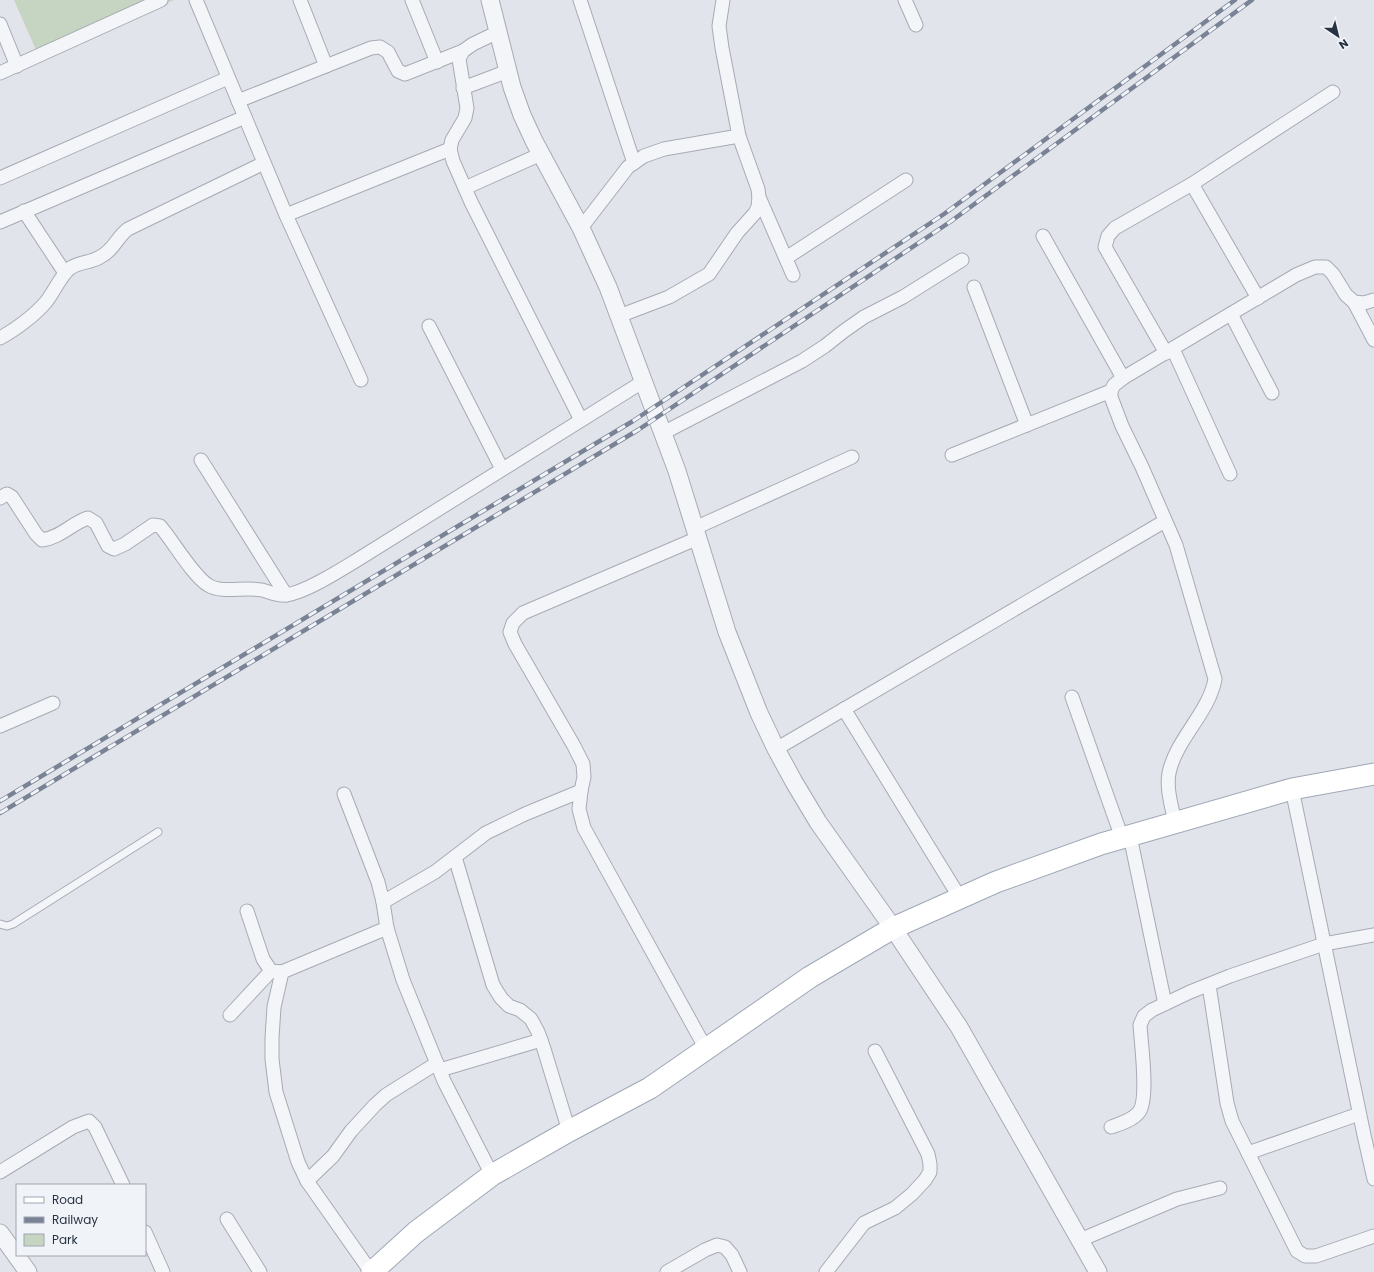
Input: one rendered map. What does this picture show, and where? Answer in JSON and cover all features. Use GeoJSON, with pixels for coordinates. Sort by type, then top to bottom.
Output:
{"type":"FeatureCollection","features":[{"type":"Feature","properties":{"kind":"main road"},"geometry":{"type":"LineString","coordinates":[[372,1272],[416,1232],[492,1175],[650,1088],[810,978],[893,928],[996,882],[1101,844],[1292,789],[1374,774]]}},
{"type":"Feature","properties":{"kind":"street"},"geometry":{"type":"LineString","coordinates":[[0,73],[161,0]]}},
{"type":"Feature","properties":{"kind":"street"},"geometry":{"type":"LineString","coordinates":[[196,0],[286,215],[361,380]]}},
{"type":"Feature","properties":{"kind":"street"},"geometry":{"type":"LineString","coordinates":[[300,0],[326,66]]}},
{"type":"Feature","properties":{"kind":"street"},"geometry":{"type":"LineString","coordinates":[[412,0],[437,62]]}},
{"type":"Feature","properties":{"kind":"street"},"geometry":{"type":"LineString","coordinates":[[490,0],[508,71],[522,115],[541,154],[581,228],[608,287],[677,471],[727,632],[759,713],[776,749],[818,822],[893,928],[959,1027],[1098,1272]]}},
{"type":"Feature","properties":{"kind":"street"},"geometry":{"type":"LineString","coordinates":[[580,0],[634,163]]}},
{"type":"Feature","properties":{"kind":"street"},"geometry":{"type":"LineString","coordinates":[[619,316],[669,297],[709,274],[737,233],[758,208],[758,189],[739,136],[722,48],[719,26],[723,0]]}},
{"type":"Feature","properties":{"kind":"street"},"geometry":{"type":"LineString","coordinates":[[905,0],[916,25]]}},
{"type":"Feature","properties":{"kind":"street"},"geometry":{"type":"LineString","coordinates":[[0,24],[17,66]]}},
{"type":"Feature","properties":{"kind":"street"},"geometry":{"type":"LineString","coordinates":[[238,101],[371,48],[380,47],[388,52],[398,71],[405,74],[463,51],[472,44],[498,32]]}},
{"type":"Feature","properties":{"kind":"street"},"geometry":{"type":"LineString","coordinates":[[463,51],[459,60],[467,108],[465,118],[452,140],[450,149],[452,161],[581,420]]}},
{"type":"Feature","properties":{"kind":"street"},"geometry":{"type":"LineString","coordinates":[[463,88],[508,71]]}},
{"type":"Feature","properties":{"kind":"street"},"geometry":{"type":"LineString","coordinates":[[0,178],[228,78]]}},
{"type":"Feature","properties":{"kind":"street"},"geometry":{"type":"LineString","coordinates":[[1230,474],[1169,351],[1106,247],[1108,236],[1116,228],[1192,184],[1333,92]]}},
{"type":"Feature","properties":{"kind":"street"},"geometry":{"type":"LineString","coordinates":[[0,222],[245,117]]}},
{"type":"Feature","properties":{"kind":"street"},"geometry":{"type":"LineString","coordinates":[[581,228],[628,167],[644,156],[664,149],[739,136]]}},
{"type":"Feature","properties":{"kind":"street"},"geometry":{"type":"LineString","coordinates":[[286,215],[450,149]]}},
{"type":"Feature","properties":{"kind":"street"},"geometry":{"type":"LineString","coordinates":[[465,188],[541,154]]}},
{"type":"Feature","properties":{"kind":"street"},"geometry":{"type":"LineString","coordinates":[[0,338],[22,323],[45,303],[70,268],[99,258],[113,247],[122,233],[128,229],[264,163]]}},
{"type":"Feature","properties":{"kind":"street"},"geometry":{"type":"LineString","coordinates":[[786,258],[906,180]]}},
{"type":"Feature","properties":{"kind":"street"},"geometry":{"type":"LineString","coordinates":[[1192,184],[1258,298]]}},
{"type":"Feature","properties":{"kind":"street"},"geometry":{"type":"LineString","coordinates":[[759,197],[793,275]]}},
{"type":"Feature","properties":{"kind":"street"},"geometry":{"type":"LineString","coordinates":[[24,211],[65,273]]}},
{"type":"Feature","properties":{"kind":"street"},"geometry":{"type":"LineString","coordinates":[[1043,236],[1123,378]]}},
{"type":"Feature","properties":{"kind":"street"},"geometry":{"type":"LineString","coordinates":[[663,433],[802,361],[864,317],[903,296],[962,260]]}},
{"type":"Feature","properties":{"kind":"street"},"geometry":{"type":"LineString","coordinates":[[1175,822],[1168,790],[1169,774],[1176,754],[1207,702],[1216,679],[1176,545],[1142,467],[1122,426],[1111,397],[1111,391],[1114,385],[1123,378],[1296,275],[1315,267],[1326,267],[1333,274],[1346,295],[1354,302],[1374,340]]}},
{"type":"Feature","properties":{"kind":"street"},"geometry":{"type":"LineString","coordinates":[[974,288],[1027,425]]}},
{"type":"Feature","properties":{"kind":"street"},"geometry":{"type":"LineString","coordinates":[[1354,302],[1364,303],[1374,300]]}},
{"type":"Feature","properties":{"kind":"street"},"geometry":{"type":"LineString","coordinates":[[1231,314],[1272,393]]}},
{"type":"Feature","properties":{"kind":"street"},"geometry":{"type":"LineString","coordinates":[[429,326],[502,469]]}},
{"type":"Feature","properties":{"kind":"street"},"geometry":{"type":"LineString","coordinates":[[0,498],[7,494],[12,497],[36,534],[42,540],[50,540],[82,520],[88,518],[96,523],[108,546],[114,549],[153,525],[160,526],[198,575],[208,585],[220,589],[262,590],[273,594],[286,595],[299,591],[357,560],[644,381]]}},
{"type":"Feature","properties":{"kind":"street"},"geometry":{"type":"LineString","coordinates":[[952,455],[1111,391]]}},
{"type":"Feature","properties":{"kind":"street"},"geometry":{"type":"LineString","coordinates":[[706,1049],[584,828],[579,809],[584,777],[582,764],[574,746],[515,644],[510,632],[513,623],[523,613],[696,533],[852,457]]}},
{"type":"Feature","properties":{"kind":"street"},"geometry":{"type":"LineString","coordinates":[[201,460],[286,595]]}},
{"type":"Feature","properties":{"kind":"street"},"geometry":{"type":"LineString","coordinates":[[776,749],[1166,521]]}},
{"type":"Feature","properties":{"kind":"street"},"geometry":{"type":"LineString","coordinates":[[1072,697],[1126,837],[1165,1004]]}},
{"type":"Feature","properties":{"kind":"street"},"geometry":{"type":"LineString","coordinates":[[0,726],[53,703]]}},
{"type":"Feature","properties":{"kind":"street"},"geometry":{"type":"LineString","coordinates":[[844,709],[960,898]]}},
{"type":"Feature","properties":{"kind":"street"},"geometry":{"type":"LineString","coordinates":[[1292,789],[1359,1114],[1374,1179]]}},
{"type":"Feature","properties":{"kind":"street"},"geometry":{"type":"LineString","coordinates":[[383,902],[435,872],[486,833],[503,823],[581,791]]}},
{"type":"Feature","properties":{"kind":"street"},"geometry":{"type":"LineString","coordinates":[[344,794],[378,882],[387,928],[403,980],[438,1067],[492,1175]]}},
{"type":"Feature","properties":{"kind":"street"},"geometry":{"type":"LineString","coordinates":[[455,857],[493,985],[501,998],[509,1006],[520,1010],[531,1019],[541,1040],[569,1132]]}},
{"type":"Feature","properties":{"kind":"street"},"geometry":{"type":"LineString","coordinates":[[247,911],[264,959],[277,971]]}},
{"type":"Feature","properties":{"kind":"street"},"geometry":{"type":"LineString","coordinates":[[230,1015],[277,971],[387,928]]}},
{"type":"Feature","properties":{"kind":"street"},"geometry":{"type":"LineString","coordinates":[[1111,1127],[1127,1120],[1139,1112],[1143,1102],[1144,1088],[1140,1025],[1144,1016],[1148,1013],[1209,985],[1324,944],[1374,935]]}},
{"type":"Feature","properties":{"kind":"street"},"geometry":{"type":"LineString","coordinates":[[277,971],[272,1059],[276,1092],[296,1155],[307,1181],[372,1272]]}},
{"type":"Feature","properties":{"kind":"street"},"geometry":{"type":"LineString","coordinates":[[1209,985],[1227,1102],[1232,1121],[1297,1251],[1305,1256],[1316,1256],[1374,1236]]}},
{"type":"Feature","properties":{"kind":"street"},"geometry":{"type":"LineString","coordinates":[[307,1181],[333,1156],[351,1131],[386,1095],[438,1067],[541,1040]]}},
{"type":"Feature","properties":{"kind":"street"},"geometry":{"type":"LineString","coordinates":[[826,1272],[864,1223],[902,1203],[925,1180],[930,1172],[928,1154],[875,1051]]}},
{"type":"Feature","properties":{"kind":"street"},"geometry":{"type":"LineString","coordinates":[[1248,1153],[1359,1114]]}},
{"type":"Feature","properties":{"kind":"street"},"geometry":{"type":"LineString","coordinates":[[0,1172],[73,1126],[89,1121],[95,1127],[123,1184]]}},
{"type":"Feature","properties":{"kind":"street"},"geometry":{"type":"LineString","coordinates":[[1080,1240],[1177,1199],[1220,1188]]}},
{"type":"Feature","properties":{"kind":"street"},"geometry":{"type":"LineString","coordinates":[[227,1219],[260,1272]]}},
{"type":"Feature","properties":{"kind":"street"},"geometry":{"type":"LineString","coordinates":[[0,1233],[16,1255]]}},
{"type":"Feature","properties":{"kind":"street"},"geometry":{"type":"LineString","coordinates":[[146,1234],[163,1272]]}},
{"type":"Feature","properties":{"kind":"street"},"geometry":{"type":"LineString","coordinates":[[667,1272],[705,1250],[717,1245],[725,1247],[732,1255],[740,1272]]}},
{"type":"Feature","properties":{"kind":"street"},"geometry":{"type":"LineString","coordinates":[[17,1256],[28,1272]]}},
{"type":"Feature","properties":{"kind":"lane"},"geometry":{"type":"LineString","coordinates":[[0,924],[7,926],[13,924],[158,832]]}},
{"type":"Feature","properties":{"kind":"green space"},"geometry":{"type":"Polygon","coordinates":[[[14,0],[174,0],[40,59],[14,0]]]}},
{"type":"Feature","properties":{"kind":"railway"},"geometry":{"type":"LineString","coordinates":[[0,801],[633,421],[944,214],[1235,0]]}},
{"type":"Feature","properties":{"kind":"railway"},"geometry":{"type":"LineString","coordinates":[[0,813],[638,430],[950,222],[1252,0]]}}]}
